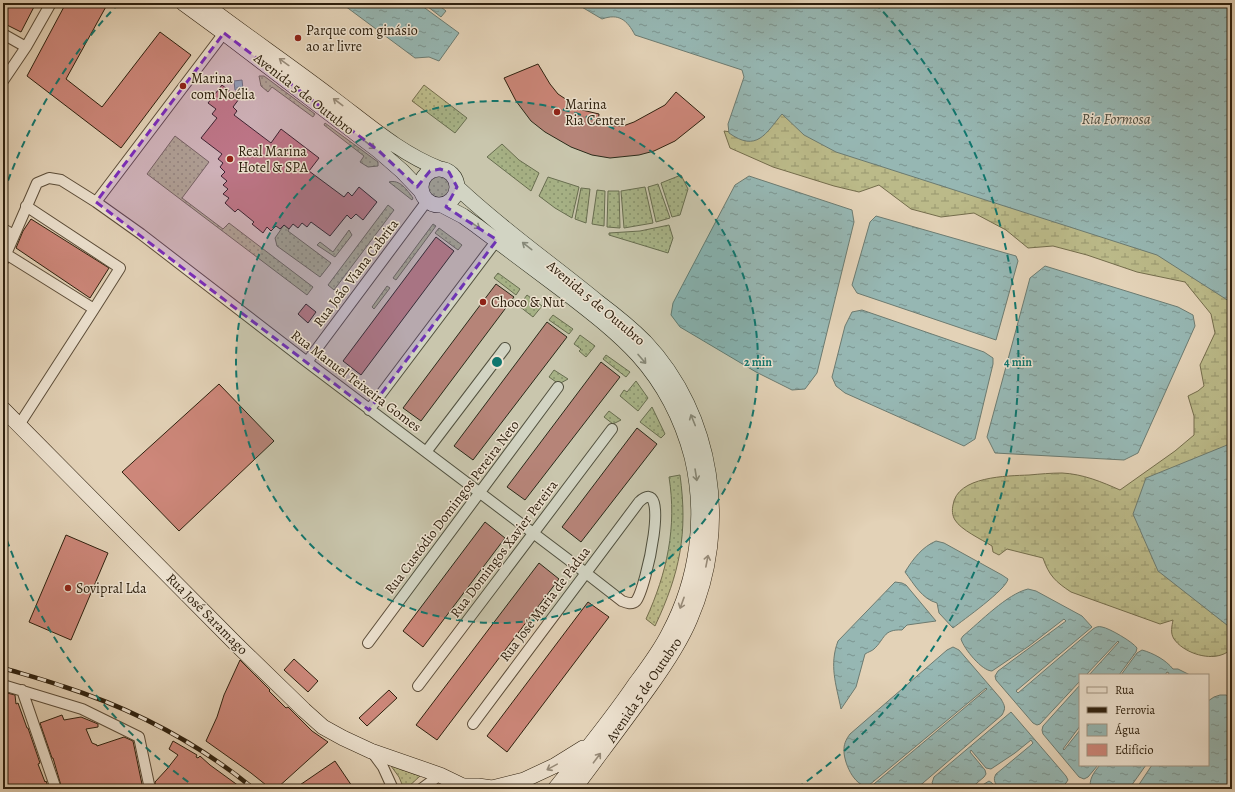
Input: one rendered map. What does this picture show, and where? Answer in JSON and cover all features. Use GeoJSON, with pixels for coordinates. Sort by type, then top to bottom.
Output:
{"type":"FeatureCollection","features":[{"type":"Feature","properties":{"kind":"main road","name":"Avenida 5 de Outubro"},"geometry":{"type":"LineString","coordinates":[[183,3],[379,151],[402,171],[424,196]]}},
{"type":"Feature","properties":{"kind":"main road","name":"Avenida 5 de Outubro"},"geometry":{"type":"LineString","coordinates":[[203,3],[320,88],[388,140],[424,163],[440,169]]}},
{"type":"Feature","properties":{"kind":"main road"},"geometry":{"type":"LineString","coordinates":[[440,169],[449,172],[453,176],[457,187],[451,200],[442,205],[433,204],[424,196],[422,180],[430,171],[440,169]]}},
{"type":"Feature","properties":{"kind":"main road","name":"Avenida 5 de Outubro"},"geometry":{"type":"LineString","coordinates":[[457,187],[486,214],[576,283],[624,322],[645,342],[662,362],[684,399],[696,425],[706,457],[711,492],[710,539],[703,580],[690,619],[680,640],[667,661],[641,699],[574,789]]}},
{"type":"Feature","properties":{"kind":"main road","name":"Avenida 5 de Outubro"},"geometry":{"type":"LineString","coordinates":[[442,205],[463,216],[497,240],[593,314],[638,354],[672,404],[689,446],[694,467],[698,488],[699,510],[697,549],[692,574],[680,609],[657,654],[597,738],[555,789]]}},
{"type":"Feature","properties":{"kind":"main road","name":"Rua José Saramago"},"geometry":{"type":"LineString","coordinates":[[3,409],[304,710],[324,727],[343,738],[370,750],[440,775],[467,788]]}},
{"type":"Feature","properties":{"kind":"main road"},"geometry":{"type":"LineString","coordinates":[[467,788],[478,786],[493,788],[540,774],[597,738]]}},
{"type":"Feature","properties":{"kind":"street"},"geometry":{"type":"LineString","coordinates":[[3,81],[26,47],[51,3]]}},
{"type":"Feature","properties":{"kind":"street"},"geometry":{"type":"LineString","coordinates":[[96,202],[224,33]]}},
{"type":"Feature","properties":{"kind":"street"},"geometry":{"type":"LineString","coordinates":[[3,34],[26,47]]}},
{"type":"Feature","properties":{"kind":"street","name":"Rua Manuel Teixeira Gomes"},"geometry":{"type":"LineString","coordinates":[[26,206],[37,183],[49,178],[61,180],[96,202],[154,244],[369,410],[534,533],[622,602],[628,604],[633,603]]}},
{"type":"Feature","properties":{"kind":"street","name":"Rua João Viana Cabrita"},"geometry":{"type":"LineString","coordinates":[[307,362],[424,196]]}},
{"type":"Feature","properties":{"kind":"street"},"geometry":{"type":"LineString","coordinates":[[19,425],[94,309],[120,268],[26,206],[5,257],[94,309]]}},
{"type":"Feature","properties":{"kind":"street"},"geometry":{"type":"LineString","coordinates":[[3,229],[14,235]]}},
{"type":"Feature","properties":{"kind":"street"},"geometry":{"type":"LineString","coordinates":[[369,410],[497,240]]}},
{"type":"Feature","properties":{"kind":"street"},"geometry":{"type":"LineString","coordinates":[[426,452],[505,348]]}},
{"type":"Feature","properties":{"kind":"street","name":"Rua Custódio Domingos Pereira Neto"},"geometry":{"type":"LineString","coordinates":[[368,643],[558,387]]}},
{"type":"Feature","properties":{"kind":"street","name":"Rua Domingos Xavier Pereira"},"geometry":{"type":"LineString","coordinates":[[418,686],[612,429]]}},
{"type":"Feature","properties":{"kind":"street","name":"Rua José Maria de Pádua"},"geometry":{"type":"LineString","coordinates":[[473,724],[639,502],[648,497],[655,503],[653,548],[638,596],[636,601],[633,603]]}},
{"type":"Feature","properties":{"kind":"street"},"geometry":{"type":"LineString","coordinates":[[3,685],[82,709],[139,737],[150,789]]}},
{"type":"Feature","properties":{"kind":"street"},"geometry":{"type":"LineString","coordinates":[[22,690],[56,789]]}},
{"type":"Feature","properties":{"kind":"street"},"geometry":{"type":"LineString","coordinates":[[370,750],[383,767],[393,789]]}},
{"type":"Feature","properties":{"kind":"street"},"geometry":{"type":"LineString","coordinates":[[421,789],[440,775]]}},
{"type":"Feature","properties":{"kind":"highlighted area"},"geometry":{"type":"Polygon","coordinates":[[[224,33],[379,151],[417,187],[430,171],[440,169],[449,172],[457,187],[446,207],[497,240],[369,410],[96,202],[224,33]]]}},
{"type":"Feature","properties":{"kind":"green space"},"geometry":{"type":"Polygon","coordinates":[[[259,76],[264,76],[315,114],[313,117],[272,87],[268,92],[261,86],[259,76]]]}},
{"type":"Feature","properties":{"kind":"green space"},"geometry":{"type":"Polygon","coordinates":[[[424,85],[467,118],[455,133],[412,101],[424,85]]]}},
{"type":"Feature","properties":{"kind":"green space"},"geometry":{"type":"Polygon","coordinates":[[[782,112],[1158,254],[1232,302],[1232,649],[1224,654],[1215,656],[1202,656],[1195,654],[1183,648],[1174,639],[1172,634],[1173,620],[1160,624],[1071,592],[1054,578],[1048,570],[1043,558],[1007,549],[999,555],[993,552],[992,546],[966,531],[958,524],[952,512],[957,495],[963,488],[973,483],[996,477],[1062,473],[1092,479],[1120,490],[1175,451],[1194,435],[1194,416],[1188,396],[1204,386],[1200,365],[1215,333],[1211,314],[1185,282],[1137,272],[1087,255],[1053,246],[1028,248],[1006,230],[974,213],[941,217],[911,209],[879,185],[859,192],[834,186],[773,167],[730,148],[724,131],[731,132],[782,112]]]}},
{"type":"Feature","properties":{"kind":"green space"},"geometry":{"type":"Polygon","coordinates":[[[325,123],[378,162],[378,166],[368,167],[360,162],[364,156],[324,125],[325,123]]]}},
{"type":"Feature","properties":{"kind":"green space"},"geometry":{"type":"Polygon","coordinates":[[[175,136],[209,162],[182,198],[223,229],[229,223],[313,287],[307,295],[147,174],[175,136]]]}},
{"type":"Feature","properties":{"kind":"green space"},"geometry":{"type":"Polygon","coordinates":[[[502,144],[519,160],[539,173],[531,191],[487,157],[502,144]]]}},
{"type":"Feature","properties":{"kind":"green space"},"geometry":{"type":"Polygon","coordinates":[[[681,175],[688,189],[680,215],[672,217],[661,183],[681,175]]]}},
{"type":"Feature","properties":{"kind":"green space"},"geometry":{"type":"Polygon","coordinates":[[[439,176],[447,179],[450,187],[447,195],[439,198],[431,195],[428,187],[431,179],[439,176]]]}},
{"type":"Feature","properties":{"kind":"green space"},"geometry":{"type":"Polygon","coordinates":[[[548,177],[579,187],[572,218],[539,196],[548,177]]]}},
{"type":"Feature","properties":{"kind":"green space"},"geometry":{"type":"Polygon","coordinates":[[[389,182],[397,182],[403,186],[413,198],[412,200],[389,182]]]}},
{"type":"Feature","properties":{"kind":"green space"},"geometry":{"type":"Polygon","coordinates":[[[658,184],[670,218],[656,222],[648,187],[658,184]]]}},
{"type":"Feature","properties":{"kind":"green space"},"geometry":{"type":"Polygon","coordinates":[[[645,187],[653,223],[624,228],[621,191],[645,187]]]}},
{"type":"Feature","properties":{"kind":"green space"},"geometry":{"type":"Polygon","coordinates":[[[581,188],[590,189],[586,223],[575,219],[581,188]]]}},
{"type":"Feature","properties":{"kind":"green space"},"geometry":{"type":"Polygon","coordinates":[[[597,190],[605,191],[604,226],[592,224],[597,190]]]}},
{"type":"Feature","properties":{"kind":"green space"},"geometry":{"type":"Polygon","coordinates":[[[608,191],[619,191],[620,228],[607,227],[608,191]]]}},
{"type":"Feature","properties":{"kind":"green space"},"geometry":{"type":"Polygon","coordinates":[[[388,205],[394,210],[334,290],[328,285],[388,205]]]}},
{"type":"Feature","properties":{"kind":"green space"},"geometry":{"type":"Polygon","coordinates":[[[433,224],[436,226],[396,280],[393,278],[433,224]]]}},
{"type":"Feature","properties":{"kind":"green space"},"geometry":{"type":"Polygon","coordinates":[[[284,225],[289,229],[288,231],[331,263],[320,277],[277,246],[275,238],[284,225]]]}},
{"type":"Feature","properties":{"kind":"green space"},"geometry":{"type":"Polygon","coordinates":[[[669,225],[673,238],[668,253],[609,235],[609,233],[640,231],[669,225]]]}},
{"type":"Feature","properties":{"kind":"green space"},"geometry":{"type":"Polygon","coordinates":[[[439,228],[462,245],[458,250],[435,233],[439,228]]]}},
{"type":"Feature","properties":{"kind":"green space"},"geometry":{"type":"Polygon","coordinates":[[[349,230],[352,235],[335,257],[317,245],[320,242],[333,252],[349,230]]]}},
{"type":"Feature","properties":{"kind":"green space"},"geometry":{"type":"Polygon","coordinates":[[[498,273],[520,289],[516,295],[494,278],[498,273]]]}},
{"type":"Feature","properties":{"kind":"green space"},"geometry":{"type":"Polygon","coordinates":[[[387,286],[390,288],[374,309],[372,307],[387,286]]]}},
{"type":"Feature","properties":{"kind":"green space"},"geometry":{"type":"Polygon","coordinates":[[[527,295],[542,306],[533,317],[519,306],[527,295]]]}},
{"type":"Feature","properties":{"kind":"green space"},"geometry":{"type":"Polygon","coordinates":[[[553,315],[573,329],[569,334],[549,320],[553,315]]]}},
{"type":"Feature","properties":{"kind":"green space"},"geometry":{"type":"Polygon","coordinates":[[[580,335],[595,346],[586,357],[579,351],[581,349],[574,344],[580,335]]]}},
{"type":"Feature","properties":{"kind":"green space"},"geometry":{"type":"Polygon","coordinates":[[[606,355],[630,372],[626,377],[603,359],[606,355]]]}},
{"type":"Feature","properties":{"kind":"green space"},"geometry":{"type":"Polygon","coordinates":[[[554,370],[568,379],[559,384],[549,377],[554,370]]]}},
{"type":"Feature","properties":{"kind":"green space"},"geometry":{"type":"Polygon","coordinates":[[[636,381],[648,398],[638,411],[620,396],[624,390],[627,392],[636,381]]]}},
{"type":"Feature","properties":{"kind":"green space"},"geometry":{"type":"Polygon","coordinates":[[[652,407],[665,434],[661,438],[640,422],[652,407]]]}},
{"type":"Feature","properties":{"kind":"green space"},"geometry":{"type":"Polygon","coordinates":[[[609,411],[621,420],[613,424],[604,417],[609,411]]]}},
{"type":"Feature","properties":{"kind":"green space"},"geometry":{"type":"Polygon","coordinates":[[[680,475],[683,516],[680,552],[671,588],[655,626],[646,619],[665,567],[671,532],[672,514],[669,477],[680,475]]]}},
{"type":"Feature","properties":{"kind":"green space"},"geometry":{"type":"Polygon","coordinates":[[[391,766],[420,776],[406,789],[404,789],[399,777],[391,766]]]}},
{"type":"Feature","properties":{"kind":"water"},"geometry":{"type":"Polygon","coordinates":[[[341,3],[418,3],[459,33],[439,61],[429,57],[415,58],[341,3]]]}},
{"type":"Feature","properties":{"kind":"water"},"geometry":{"type":"Polygon","coordinates":[[[423,3],[436,3],[446,11],[441,17],[423,3]]]}},
{"type":"Feature","properties":{"kind":"water","name":"Ria Formosa"},"geometry":{"type":"Polygon","coordinates":[[[575,3],[1232,3],[1232,303],[1157,255],[836,152],[804,135],[782,114],[766,134],[760,138],[754,141],[739,139],[729,133],[728,124],[744,77],[742,70],[635,35],[629,25],[622,19],[618,17],[608,17],[602,19],[575,3]]]}},
{"type":"Feature","properties":{"kind":"water"},"geometry":{"type":"Polygon","coordinates":[[[242,80],[243,89],[235,90],[234,81],[242,80]]]}},
{"type":"Feature","properties":{"kind":"water"},"geometry":{"type":"Polygon","coordinates":[[[749,176],[852,210],[854,222],[817,373],[805,389],[792,390],[756,372],[680,327],[671,315],[673,303],[735,185],[749,176]]]}},
{"type":"Feature","properties":{"kind":"water"},"geometry":{"type":"Polygon","coordinates":[[[876,216],[1016,256],[1018,261],[996,340],[857,293],[852,285],[870,222],[876,216]]]}},
{"type":"Feature","properties":{"kind":"water"},"geometry":{"type":"Polygon","coordinates":[[[1045,266],[1178,307],[1193,315],[1195,326],[1138,453],[1124,460],[995,453],[987,437],[1030,278],[1045,266]]]}},
{"type":"Feature","properties":{"kind":"water"},"geometry":{"type":"Polygon","coordinates":[[[862,310],[984,352],[993,358],[993,364],[975,439],[964,446],[845,393],[836,386],[832,377],[845,326],[852,312],[862,310]]]}},
{"type":"Feature","properties":{"kind":"water"},"geometry":{"type":"Polygon","coordinates":[[[1232,443],[1232,629],[1158,571],[1133,514],[1146,478],[1232,443]]]}},
{"type":"Feature","properties":{"kind":"water"},"geometry":{"type":"Polygon","coordinates":[[[936,541],[944,543],[1008,579],[1000,590],[953,628],[939,613],[937,603],[923,595],[905,572],[918,554],[936,541]]]}},
{"type":"Feature","properties":{"kind":"water"},"geometry":{"type":"Polygon","coordinates":[[[895,582],[906,585],[936,621],[907,625],[902,630],[891,631],[885,635],[874,649],[865,654],[856,687],[841,709],[834,675],[834,658],[838,641],[895,582]]]}},
{"type":"Feature","properties":{"kind":"water"},"geometry":{"type":"Polygon","coordinates":[[[1028,589],[1036,591],[1082,616],[1092,627],[1016,691],[1018,693],[1096,627],[1102,627],[1115,633],[1131,642],[1137,648],[1136,652],[1120,674],[1090,674],[1119,642],[1118,641],[1087,674],[1079,674],[1079,682],[1040,724],[1037,725],[1033,723],[996,680],[995,676],[998,671],[1066,621],[1064,619],[1029,646],[992,671],[983,667],[974,659],[961,639],[1003,602],[1028,589]]]}},
{"type":"Feature","properties":{"kind":"water"},"geometry":{"type":"Polygon","coordinates":[[[953,647],[959,650],[1001,699],[1004,707],[1002,715],[916,789],[868,789],[987,689],[986,688],[868,786],[863,785],[854,778],[847,766],[844,754],[845,745],[850,734],[947,650],[953,647]]]}},
{"type":"Feature","properties":{"kind":"water"},"geometry":{"type":"Polygon","coordinates":[[[1142,650],[1150,653],[1159,657],[1173,669],[1178,669],[1188,674],[1168,674],[1167,672],[1166,674],[1122,674],[1137,653],[1142,650]]]}},
{"type":"Feature","properties":{"kind":"water"},"geometry":{"type":"Polygon","coordinates":[[[1079,686],[1079,727],[1063,749],[1064,750],[1079,731],[1079,766],[1097,766],[1088,777],[1084,779],[1079,777],[1043,734],[1043,726],[1079,686]]]}},
{"type":"Feature","properties":{"kind":"water"},"geometry":{"type":"Polygon","coordinates":[[[1226,695],[1232,698],[1232,789],[1136,789],[1151,766],[1209,766],[1209,700],[1214,697],[1226,695]]]}},
{"type":"Feature","properties":{"kind":"water"},"geometry":{"type":"Polygon","coordinates":[[[1011,712],[1066,776],[1068,780],[1066,783],[1060,789],[1000,789],[997,786],[994,781],[996,774],[1031,745],[1033,743],[1031,740],[991,769],[986,768],[971,750],[970,752],[985,770],[986,774],[984,777],[970,789],[937,789],[932,783],[934,777],[1011,712]]]}},
{"type":"Feature","properties":{"kind":"water"},"geometry":{"type":"Polygon","coordinates":[[[1099,766],[1145,766],[1129,789],[1091,789],[1090,782],[1099,766]]]}},
{"type":"Feature","properties":{"kind":"water"},"geometry":{"type":"Polygon","coordinates":[[[989,781],[997,789],[976,789],[989,781]]]}},
{"type":"Feature","properties":{"kind":"building"},"geometry":{"type":"Polygon","coordinates":[[[3,3],[36,3],[21,32],[3,23],[3,3]]]}},
{"type":"Feature","properties":{"kind":"building"},"geometry":{"type":"Polygon","coordinates":[[[66,3],[108,3],[66,79],[102,107],[160,32],[191,55],[121,148],[27,76],[66,3]]]}},
{"type":"Feature","properties":{"kind":"building","name":"Marina Ria Center"},"geometry":{"type":"Polygon","coordinates":[[[538,64],[558,94],[582,110],[599,114],[598,125],[623,126],[634,122],[665,105],[676,92],[705,117],[675,141],[654,151],[639,155],[610,158],[592,155],[571,147],[545,132],[531,121],[516,101],[504,78],[538,64]]]}},
{"type":"Feature","properties":{"kind":"building"},"geometry":{"type":"Polygon","coordinates":[[[222,85],[239,99],[233,107],[237,111],[234,115],[271,143],[281,129],[319,158],[309,171],[344,197],[348,192],[352,196],[359,187],[377,202],[363,220],[356,214],[351,219],[347,215],[330,236],[311,222],[307,227],[302,223],[298,228],[293,224],[289,229],[284,225],[280,229],[276,226],[271,231],[267,227],[263,233],[252,224],[254,222],[238,209],[235,212],[225,203],[229,198],[223,194],[228,189],[223,185],[227,181],[221,176],[225,172],[220,167],[223,163],[218,159],[222,154],[201,138],[217,118],[212,114],[216,109],[208,103],[222,85]]]}},
{"type":"Feature","properties":{"kind":"building"},"geometry":{"type":"Polygon","coordinates":[[[31,219],[109,268],[90,298],[16,248],[23,231],[31,219]]]}},
{"type":"Feature","properties":{"kind":"building"},"geometry":{"type":"Polygon","coordinates":[[[436,237],[454,251],[361,375],[343,361],[436,237]]]}},
{"type":"Feature","properties":{"kind":"building"},"geometry":{"type":"Polygon","coordinates":[[[496,284],[514,297],[421,421],[403,408],[496,284]]]}},
{"type":"Feature","properties":{"kind":"building"},"geometry":{"type":"Polygon","coordinates":[[[306,304],[316,312],[308,323],[298,314],[306,304]]]}},
{"type":"Feature","properties":{"kind":"building"},"geometry":{"type":"Polygon","coordinates":[[[547,322],[567,337],[473,460],[454,446],[547,322]]]}},
{"type":"Feature","properties":{"kind":"building"},"geometry":{"type":"Polygon","coordinates":[[[601,362],[620,377],[525,500],[507,487],[601,362]]]}},
{"type":"Feature","properties":{"kind":"building"},"geometry":{"type":"Polygon","coordinates":[[[219,384],[274,441],[179,531],[122,472],[219,384]]]}},
{"type":"Feature","properties":{"kind":"building"},"geometry":{"type":"Polygon","coordinates":[[[637,428],[657,444],[581,542],[562,527],[637,428]]]}},
{"type":"Feature","properties":{"kind":"building"},"geometry":{"type":"Polygon","coordinates":[[[485,522],[505,538],[423,647],[403,631],[485,522]]]}},
{"type":"Feature","properties":{"kind":"building","name":"Sovipral Lda"},"geometry":{"type":"Polygon","coordinates":[[[66,535],[108,553],[71,640],[29,622],[66,535]]]}},
{"type":"Feature","properties":{"kind":"building"},"geometry":{"type":"Polygon","coordinates":[[[539,563],[559,579],[437,740],[416,725],[539,563]]]}},
{"type":"Feature","properties":{"kind":"building"},"geometry":{"type":"Polygon","coordinates":[[[588,602],[609,617],[507,752],[487,736],[588,602]]]}},
{"type":"Feature","properties":{"kind":"building"},"geometry":{"type":"Polygon","coordinates":[[[294,659],[318,681],[308,692],[284,670],[294,659]]]}},
{"type":"Feature","properties":{"kind":"building"},"geometry":{"type":"Polygon","coordinates":[[[240,660],[286,708],[288,707],[312,731],[328,742],[276,789],[271,789],[206,741],[217,717],[224,695],[240,660]]]}},
{"type":"Feature","properties":{"kind":"building"},"geometry":{"type":"Polygon","coordinates":[[[389,690],[397,698],[367,726],[359,718],[389,690]]]}},
{"type":"Feature","properties":{"kind":"building"},"geometry":{"type":"Polygon","coordinates":[[[3,692],[15,695],[16,704],[18,703],[28,728],[40,763],[38,764],[49,789],[3,789],[3,692]]]}},
{"type":"Feature","properties":{"kind":"building"},"geometry":{"type":"Polygon","coordinates":[[[62,715],[64,720],[81,717],[98,724],[98,727],[86,729],[92,743],[97,746],[124,737],[133,741],[143,789],[62,789],[53,758],[40,723],[62,715]]]}},
{"type":"Feature","properties":{"kind":"building"},"geometry":{"type":"Polygon","coordinates":[[[173,741],[197,755],[196,757],[198,758],[200,756],[243,789],[156,789],[155,782],[178,755],[169,749],[173,741]]]}},
{"type":"Feature","properties":{"kind":"building"},"geometry":{"type":"Polygon","coordinates":[[[335,761],[354,789],[294,789],[335,761]]]}},
{"type":"Feature","properties":{"kind":"railway"},"geometry":{"type":"LineString","coordinates":[[3,668],[88,695],[163,728],[233,772],[254,789]]}},
{"type":"Feature","properties":{"kind":"place","name":"Parque com ginásio ao ar livre"},"geometry":{"type":"Point","coordinates":[298,38]}},
{"type":"Feature","properties":{"kind":"place","name":"Marina com Noélia"},"geometry":{"type":"Point","coordinates":[183,86]}},
{"type":"Feature","properties":{"kind":"place","name":"Marina Ria Center"},"geometry":{"type":"Point","coordinates":[557,112]}},
{"type":"Feature","properties":{"kind":"place","name":"Real Marina Hotel & SPA"},"geometry":{"type":"Point","coordinates":[230,159]}},
{"type":"Feature","properties":{"kind":"place","name":"Choco & Nut"},"geometry":{"type":"Point","coordinates":[483,302]}},
{"type":"Feature","properties":{"kind":"place","name":"Sovipral Lda"},"geometry":{"type":"Point","coordinates":[68,588]}}]}
